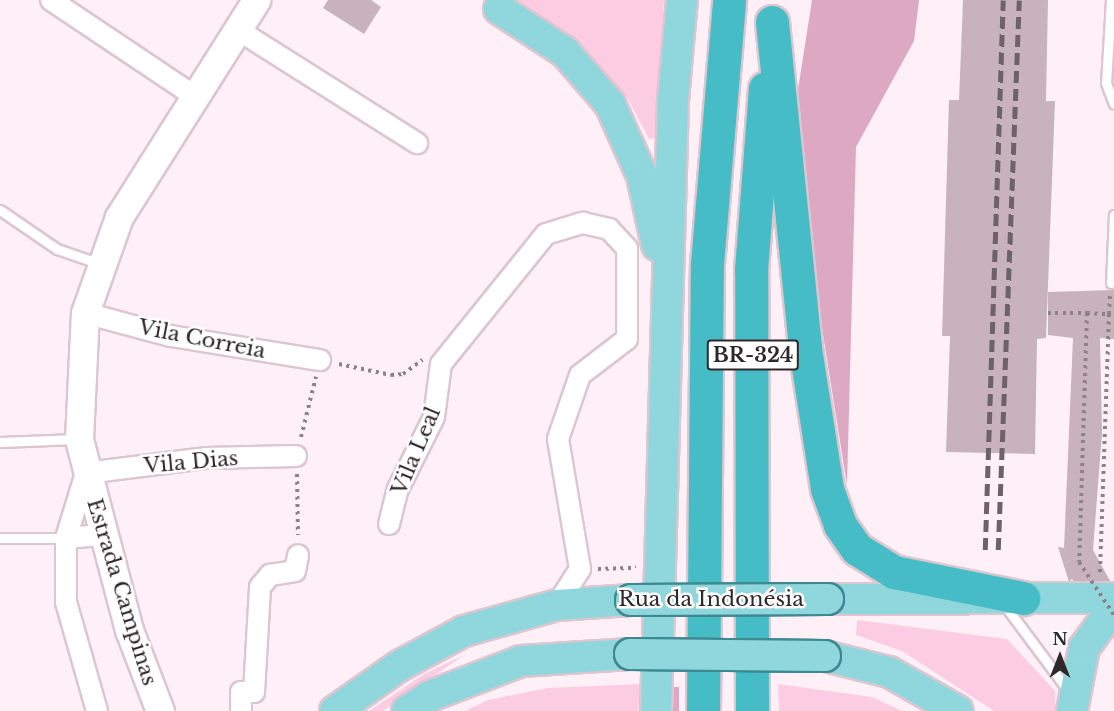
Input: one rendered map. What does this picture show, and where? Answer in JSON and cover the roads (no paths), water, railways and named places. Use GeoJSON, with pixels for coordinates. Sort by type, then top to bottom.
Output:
{"type":"FeatureCollection","features":[{"type":"Feature","properties":{"kind":"highway","name":"BR-324"},"geometry":{"type":"LineString","coordinates":[[703,711],[707,264],[729,0]]}},
{"type":"Feature","properties":{"kind":"highway","name":"BR-324"},"geometry":{"type":"LineString","coordinates":[[752,711],[751,270],[774,11]]}},
{"type":"Feature","properties":{"kind":"highway"},"geometry":{"type":"LineString","coordinates":[[774,11],[805,348],[827,489],[840,525],[857,549],[894,572],[1012,598]]}},
{"type":"Feature","properties":{"kind":"main road","name":"Estrada Campinas"},"geometry":{"type":"LineString","coordinates":[[160,711],[129,630],[79,440],[85,313],[98,263],[119,217],[193,94],[256,0]]}},
{"type":"Feature","properties":{"kind":"main road"},"geometry":{"type":"LineString","coordinates":[[656,711],[664,393],[682,0]]}},
{"type":"Feature","properties":{"kind":"main road"},"geometry":{"type":"LineString","coordinates":[[499,9],[565,52],[589,76],[628,139],[655,225],[664,393]]}},
{"type":"Feature","properties":{"kind":"main road","name":"Rua da Indonésia"},"geometry":{"type":"LineString","coordinates":[[335,711],[430,646],[565,595],[631,600],[1114,598]]}},
{"type":"Feature","properties":{"kind":"main road"},"geometry":{"type":"LineString","coordinates":[[1076,706],[1084,648],[1114,607]]}},
{"type":"Feature","properties":{"kind":"main road"},"geometry":{"type":"LineString","coordinates":[[407,711],[440,700],[496,668],[546,656],[630,654],[825,656],[889,672],[958,711]]}},
{"type":"Feature","properties":{"kind":"street"},"geometry":{"type":"LineString","coordinates":[[51,0],[193,94]]}},
{"type":"Feature","properties":{"kind":"street"},"geometry":{"type":"LineString","coordinates":[[238,30],[417,143]]}},
{"type":"Feature","properties":{"kind":"street","name":"Vila Leal"},"geometry":{"type":"LineString","coordinates":[[389,524],[398,489],[434,417],[441,363],[546,234],[583,223],[620,238],[629,260],[627,339],[580,375],[558,439],[580,566],[565,595]]}},
{"type":"Feature","properties":{"kind":"street","name":"Vila Correia"},"geometry":{"type":"LineString","coordinates":[[85,313],[171,336],[320,360]]}},
{"type":"Feature","properties":{"kind":"street","name":"Vila Dias"},"geometry":{"type":"LineString","coordinates":[[86,473],[207,458],[296,456]]}},
{"type":"Feature","properties":{"kind":"street"},"geometry":{"type":"LineString","coordinates":[[86,473],[66,538],[66,602],[97,711]]}},
{"type":"Feature","properties":{"kind":"street"},"geometry":{"type":"LineString","coordinates":[[66,538],[104,535]]}},
{"type":"Feature","properties":{"kind":"street"},"geometry":{"type":"LineString","coordinates":[[241,711],[241,692],[254,692],[260,587],[270,575],[295,571],[298,555]]}},
{"type":"Feature","properties":{"kind":"lane"},"geometry":{"type":"LineString","coordinates":[[1111,0],[1106,83],[1114,104]]}},
{"type":"Feature","properties":{"kind":"lane"},"geometry":{"type":"LineString","coordinates":[[0,210],[57,249],[98,263]]}},
{"type":"Feature","properties":{"kind":"lane"},"geometry":{"type":"LineString","coordinates":[[1111,283],[1114,215]]}},
{"type":"Feature","properties":{"kind":"lane"},"geometry":{"type":"LineString","coordinates":[[0,442],[79,440]]}},
{"type":"Feature","properties":{"kind":"lane"},"geometry":{"type":"LineString","coordinates":[[0,538],[66,538]]}},
{"type":"Feature","properties":{"kind":"lane"},"geometry":{"type":"LineString","coordinates":[[1012,598],[1076,706]]}},
{"type":"Feature","properties":{"kind":"railway"},"geometry":{"type":"LineString","coordinates":[[985,550],[1003,0]]}},
{"type":"Feature","properties":{"kind":"railway"},"geometry":{"type":"LineString","coordinates":[[998,550],[1019,0]]}}]}
